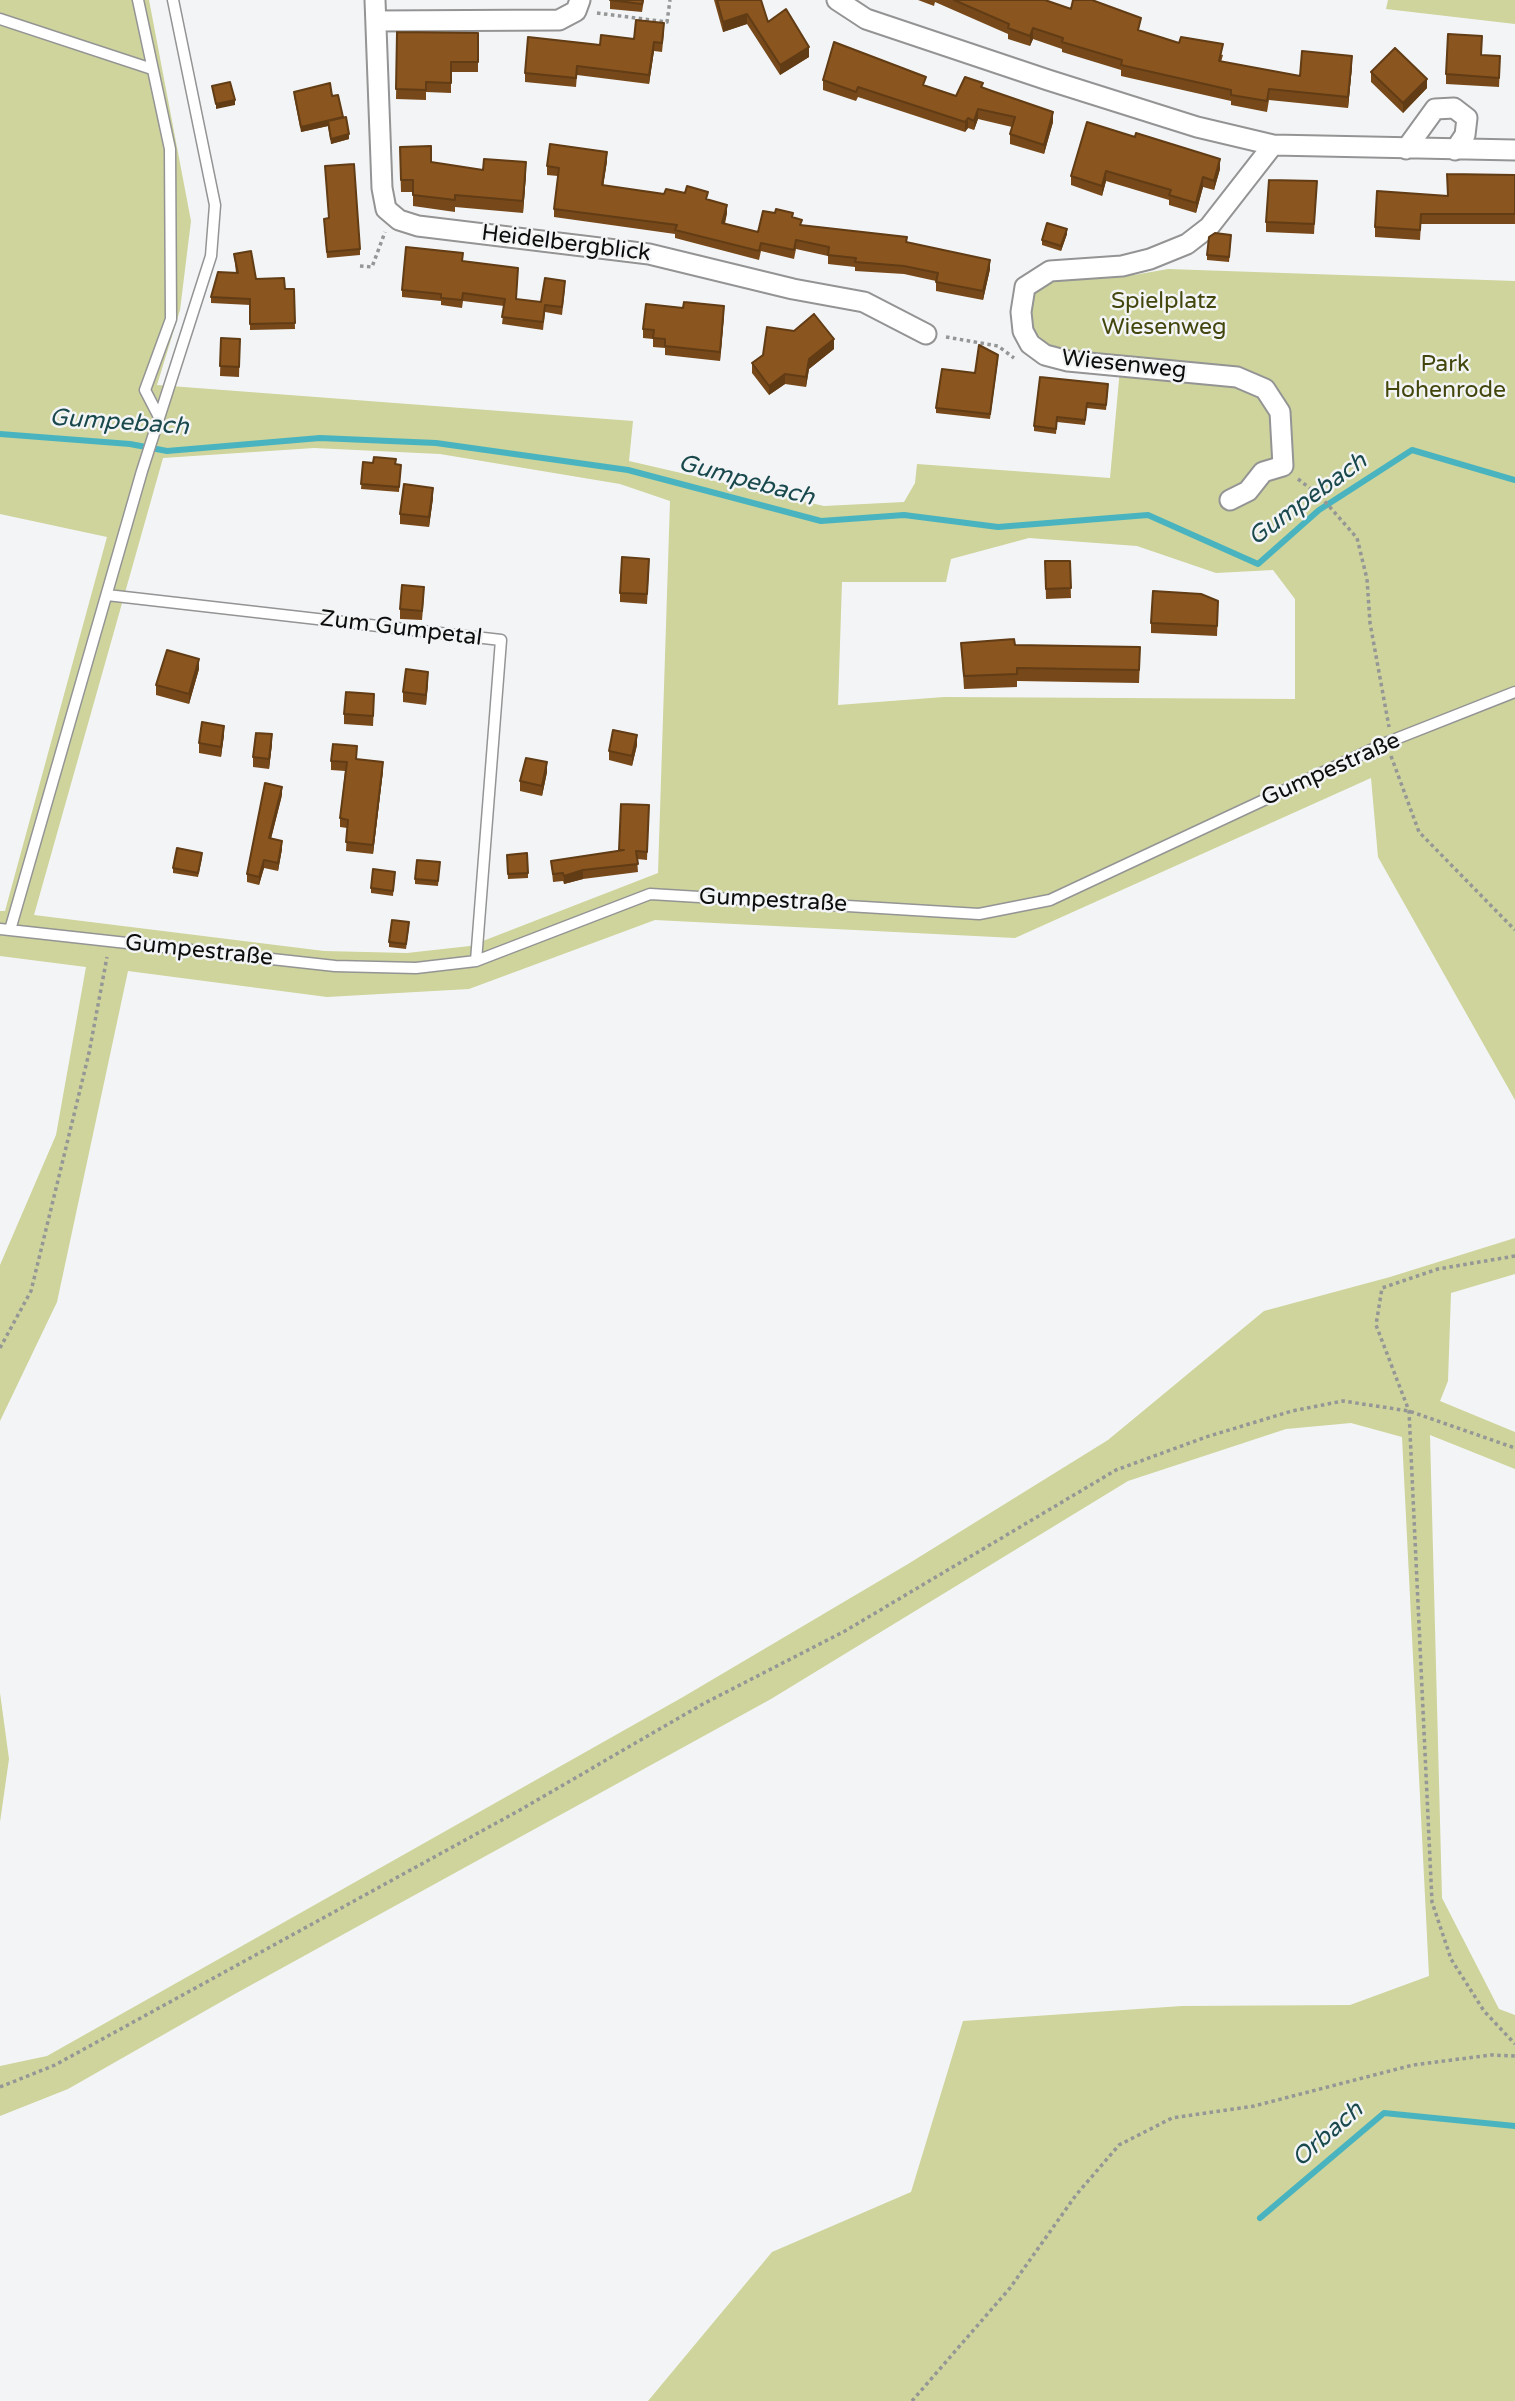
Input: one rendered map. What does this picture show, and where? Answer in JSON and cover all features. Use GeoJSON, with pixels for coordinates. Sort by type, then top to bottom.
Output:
{"type":"FeatureCollection","features":[{"type":"Feature","properties":{"kind":"street"},"geometry":{"type":"LineString","coordinates":[[375,0],[382,188],[386,209],[392,214]]}},
{"type":"Feature","properties":{"kind":"street"},"geometry":{"type":"LineString","coordinates":[[837,0],[866,19],[1048,80],[1197,127],[1273,145],[1515,150]]}},
{"type":"Feature","properties":{"kind":"street"},"geometry":{"type":"LineString","coordinates":[[376,21],[559,20],[578,5]]}},
{"type":"Feature","properties":{"kind":"street"},"geometry":{"type":"LineString","coordinates":[[1406,149],[1435,109],[1454,108],[1466,118],[1465,135],[1455,150]]}},
{"type":"Feature","properties":{"kind":"street","name":"Wiesenweg"},"geometry":{"type":"LineString","coordinates":[[1230,500],[1248,491],[1263,472],[1283,466],[1280,412],[1265,389],[1237,377],[1068,361],[1045,355],[1030,344],[1023,331],[1021,312],[1026,287],[1050,271],[1122,266],[1150,259],[1187,244],[1209,226],[1273,145]]}},
{"type":"Feature","properties":{"kind":"street","name":"Heidelbergblick"},"geometry":{"type":"LineString","coordinates":[[392,214],[399,220],[418,226],[649,254],[793,289],[864,302],[926,334]]}},
{"type":"Feature","properties":{"kind":"lane"},"geometry":{"type":"LineString","coordinates":[[138,0],[170,149],[173,294],[171,318],[145,390],[158,420]]}},
{"type":"Feature","properties":{"kind":"lane"},"geometry":{"type":"LineString","coordinates":[[5,930],[142,471],[211,256],[215,205],[173,0]]}},
{"type":"Feature","properties":{"kind":"lane"},"geometry":{"type":"LineString","coordinates":[[0,19],[152,69]]}},
{"type":"Feature","properties":{"kind":"lane","name":"Zum Gumpetal"},"geometry":{"type":"LineString","coordinates":[[107,595],[501,640],[476,961]]}},
{"type":"Feature","properties":{"kind":"lane","name":"Gumpestraße"},"geometry":{"type":"LineString","coordinates":[[5,930],[335,966],[416,968],[476,961],[650,894],[979,914],[1049,900],[1388,743],[1515,692]]}},
{"type":"Feature","properties":{"kind":"path"},"geometry":{"type":"LineString","coordinates":[[578,5],[667,22],[670,0]]}},
{"type":"Feature","properties":{"kind":"path"},"geometry":{"type":"LineString","coordinates":[[360,266],[372,267],[392,214]]}},
{"type":"Feature","properties":{"kind":"path"},"geometry":{"type":"LineString","coordinates":[[926,334],[998,346],[1015,359],[1030,344]]}},
{"type":"Feature","properties":{"kind":"path"},"geometry":{"type":"LineString","coordinates":[[1311,489],[1357,538],[1367,579],[1378,676],[1390,721],[1388,743],[1419,832],[1515,930]]}},
{"type":"Feature","properties":{"kind":"path"},"geometry":{"type":"LineString","coordinates":[[0,1349],[31,1291],[89,1053],[110,941]]}},
{"type":"Feature","properties":{"kind":"path"},"geometry":{"type":"LineString","coordinates":[[1515,1256],[1438,1269],[1381,1288],[1376,1325],[1409,1411],[1432,1902],[1451,1959],[1484,2011],[1515,2044]]}},
{"type":"Feature","properties":{"kind":"path"},"geometry":{"type":"LineString","coordinates":[[0,2087],[66,2059],[507,1817],[701,1705],[845,1631],[1116,1470],[1206,1437],[1343,1401],[1409,1411],[1515,1448]]}},
{"type":"Feature","properties":{"kind":"path"},"geometry":{"type":"LineString","coordinates":[[912,2401],[1010,2288],[1076,2195],[1119,2145],[1172,2118],[1254,2106],[1413,2065],[1491,2055],[1515,2056]]}},
{"type":"Feature","properties":{"kind":"green space"},"geometry":{"type":"Polygon","coordinates":[[[0,0],[149,0],[191,221],[180,310],[157,385],[633,421],[629,461],[824,506],[904,502],[915,483],[917,464],[1110,478],[1121,358],[1076,353],[1049,345],[1035,333],[1029,313],[1032,294],[1056,279],[1134,275],[1168,269],[1515,281],[1515,1100],[1378,857],[1371,778],[1015,938],[655,920],[469,989],[327,997],[128,971],[57,1302],[0,1421],[0,1265],[56,1135],[86,967],[0,956],[0,911],[5,911],[107,537],[0,514],[0,0]],[[314,448],[163,458],[34,915],[324,951],[407,953],[470,946],[658,873],[670,501],[620,484],[440,454],[314,448]],[[1029,538],[951,559],[946,582],[842,582],[838,705],[944,697],[1295,699],[1295,599],[1273,570],[1216,573],[1137,546],[1029,538]]]}},
{"type":"Feature","properties":{"kind":"green space"},"geometry":{"type":"Polygon","coordinates":[[[1388,0],[1515,0],[1515,24],[1386,9],[1388,0]]]}},
{"type":"Feature","properties":{"kind":"green space"},"geometry":{"type":"Polygon","coordinates":[[[1515,1238],[1515,1274],[1451,1293],[1448,1381],[1440,1401],[1515,1432],[1515,1469],[1430,1435],[1442,1898],[1499,2009],[1515,2015],[1515,2401],[648,2401],[772,2252],[911,2192],[963,2021],[1182,2006],[1350,2005],[1429,1976],[1402,1437],[1351,1423],[1286,1429],[1128,1481],[771,1699],[233,1995],[68,2089],[0,2116],[0,2066],[47,2056],[683,1697],[908,1564],[1108,1440],[1264,1311],[1390,1277],[1515,1238]]]}},
{"type":"Feature","properties":{"kind":"green space"},"geometry":{"type":"Polygon","coordinates":[[[0,1693],[9,1759],[0,1822],[0,1693]]]}},
{"type":"Feature","properties":{"kind":"building"},"geometry":{"type":"Polygon","coordinates":[[[610,0],[643,0],[642,4],[610,0]]]}},
{"type":"Feature","properties":{"kind":"building"},"geometry":{"type":"Polygon","coordinates":[[[717,0],[761,0],[768,22],[786,9],[809,47],[780,65],[747,14],[723,22],[717,0]]]}},
{"type":"Feature","properties":{"kind":"building"},"geometry":{"type":"Polygon","coordinates":[[[954,0],[1045,0],[1071,9],[1073,0],[1092,0],[1141,18],[1138,30],[1179,43],[1181,37],[1223,44],[1219,61],[1300,76],[1302,51],[1352,56],[1348,97],[1269,89],[1267,101],[1231,95],[1231,90],[1121,65],[1122,60],[1062,42],[1063,38],[1033,28],[1030,36],[1008,28],[1009,24],[954,0]]]}},
{"type":"Feature","properties":{"kind":"building"},"geometry":{"type":"Polygon","coordinates":[[[636,20],[664,23],[662,43],[654,42],[649,75],[577,66],[576,78],[525,73],[528,37],[600,45],[601,35],[634,39],[636,20]]]}},
{"type":"Feature","properties":{"kind":"building"},"geometry":{"type":"Polygon","coordinates":[[[397,32],[478,33],[478,62],[451,62],[451,83],[426,82],[426,90],[396,89],[397,32]]]}},
{"type":"Feature","properties":{"kind":"building"},"geometry":{"type":"Polygon","coordinates":[[[1448,34],[1482,36],[1481,55],[1500,56],[1499,78],[1446,74],[1448,34]]]}},
{"type":"Feature","properties":{"kind":"building"},"geometry":{"type":"Polygon","coordinates":[[[834,42],[926,77],[923,85],[956,96],[965,77],[983,83],[981,87],[1053,112],[1044,145],[1010,134],[1015,117],[978,109],[974,121],[968,118],[965,122],[858,87],[856,92],[823,80],[834,42]]]}},
{"type":"Feature","properties":{"kind":"building"},"geometry":{"type":"Polygon","coordinates":[[[1395,48],[1427,79],[1403,103],[1371,72],[1395,48]]]}},
{"type":"Feature","properties":{"kind":"building"},"geometry":{"type":"Polygon","coordinates":[[[230,82],[235,100],[216,104],[212,86],[230,82]]]}},
{"type":"Feature","properties":{"kind":"building"},"geometry":{"type":"Polygon","coordinates":[[[330,83],[332,96],[338,95],[343,117],[301,127],[294,92],[330,83]]]}},
{"type":"Feature","properties":{"kind":"building"},"geometry":{"type":"Polygon","coordinates":[[[346,117],[349,134],[331,139],[328,121],[346,117]]]}},
{"type":"Feature","properties":{"kind":"building"},"geometry":{"type":"Polygon","coordinates":[[[1087,122],[1135,137],[1136,133],[1220,159],[1214,181],[1203,177],[1196,203],[1169,195],[1171,190],[1106,171],[1102,186],[1071,176],[1087,122]]]}},
{"type":"Feature","properties":{"kind":"building"},"geometry":{"type":"Polygon","coordinates":[[[550,144],[607,152],[602,185],[664,194],[666,189],[685,193],[687,186],[708,192],[706,199],[727,205],[722,223],[758,232],[763,211],[775,213],[776,209],[793,213],[792,217],[802,220],[800,225],[907,237],[906,242],[990,260],[983,291],[936,282],[938,273],[904,266],[855,262],[856,258],[828,255],[829,247],[796,240],[794,250],[761,243],[759,251],[675,230],[677,225],[554,209],[559,168],[547,166],[550,144]]]}},
{"type":"Feature","properties":{"kind":"building"},"geometry":{"type":"Polygon","coordinates":[[[431,146],[431,162],[483,170],[484,159],[526,162],[523,201],[455,195],[455,200],[413,195],[413,180],[401,180],[400,147],[431,146]]]}},
{"type":"Feature","properties":{"kind":"building"},"geometry":{"type":"Polygon","coordinates":[[[354,164],[360,249],[327,252],[324,219],[329,218],[325,166],[354,164]]]}},
{"type":"Feature","properties":{"kind":"building"},"geometry":{"type":"Polygon","coordinates":[[[1447,174],[1515,175],[1515,214],[1421,214],[1420,230],[1375,227],[1377,191],[1448,196],[1447,174]]]}},
{"type":"Feature","properties":{"kind":"building"},"geometry":{"type":"Polygon","coordinates":[[[1269,180],[1317,181],[1314,224],[1266,222],[1269,180]]]}},
{"type":"Feature","properties":{"kind":"building"},"geometry":{"type":"Polygon","coordinates":[[[1047,223],[1067,229],[1061,246],[1042,240],[1047,223]]]}},
{"type":"Feature","properties":{"kind":"building"},"geometry":{"type":"Polygon","coordinates":[[[1215,233],[1231,235],[1229,257],[1207,255],[1209,237],[1215,233]]]}},
{"type":"Feature","properties":{"kind":"building"},"geometry":{"type":"Polygon","coordinates":[[[406,247],[463,253],[462,261],[518,268],[516,299],[541,302],[545,278],[565,281],[562,307],[545,305],[543,322],[502,317],[505,299],[463,293],[462,300],[441,298],[441,294],[402,290],[406,247]]]}},
{"type":"Feature","properties":{"kind":"building"},"geometry":{"type":"Polygon","coordinates":[[[251,251],[256,279],[284,278],[285,289],[294,289],[295,323],[250,324],[250,299],[211,297],[218,272],[238,273],[234,254],[251,251]]]}},
{"type":"Feature","properties":{"kind":"building"},"geometry":{"type":"Polygon","coordinates":[[[684,302],[724,306],[720,352],[665,346],[665,339],[653,338],[654,330],[643,329],[646,304],[683,308],[684,302]]]}},
{"type":"Feature","properties":{"kind":"building"},"geometry":{"type":"Polygon","coordinates":[[[814,314],[834,339],[809,359],[806,377],[785,374],[769,386],[752,363],[763,355],[767,327],[794,331],[814,314]]]}},
{"type":"Feature","properties":{"kind":"building"},"geometry":{"type":"Polygon","coordinates":[[[221,338],[240,339],[239,367],[220,366],[221,338]]]}},
{"type":"Feature","properties":{"kind":"building"},"geometry":{"type":"Polygon","coordinates":[[[979,345],[998,355],[990,414],[936,408],[942,369],[975,373],[979,345]]]}},
{"type":"Feature","properties":{"kind":"building"},"geometry":{"type":"Polygon","coordinates":[[[1040,377],[1108,384],[1106,405],[1087,403],[1085,420],[1057,417],[1056,429],[1034,426],[1040,377]]]}},
{"type":"Feature","properties":{"kind":"building"},"geometry":{"type":"Polygon","coordinates":[[[374,457],[396,459],[395,464],[401,465],[399,487],[361,484],[363,462],[373,463],[374,457]]]}},
{"type":"Feature","properties":{"kind":"building"},"geometry":{"type":"Polygon","coordinates":[[[404,484],[433,488],[429,517],[400,514],[404,484]]]}},
{"type":"Feature","properties":{"kind":"building"},"geometry":{"type":"Polygon","coordinates":[[[622,557],[649,559],[647,594],[620,593],[622,557]]]}},
{"type":"Feature","properties":{"kind":"building"},"geometry":{"type":"Polygon","coordinates":[[[1045,561],[1070,561],[1071,588],[1046,589],[1045,561]]]}},
{"type":"Feature","properties":{"kind":"building"},"geometry":{"type":"Polygon","coordinates":[[[402,585],[424,587],[422,611],[400,609],[402,585]]]}},
{"type":"Feature","properties":{"kind":"building"},"geometry":{"type":"Polygon","coordinates":[[[1153,591],[1201,594],[1218,601],[1217,626],[1151,623],[1153,591]]]}},
{"type":"Feature","properties":{"kind":"building"},"geometry":{"type":"Polygon","coordinates":[[[1014,639],[1015,645],[1140,647],[1139,670],[1017,668],[1017,674],[964,676],[961,643],[1014,639]]]}},
{"type":"Feature","properties":{"kind":"building"},"geometry":{"type":"Polygon","coordinates":[[[167,650],[199,659],[189,694],[156,685],[167,650]]]}},
{"type":"Feature","properties":{"kind":"building"},"geometry":{"type":"Polygon","coordinates":[[[406,669],[428,672],[426,695],[403,692],[406,669]]]}},
{"type":"Feature","properties":{"kind":"building"},"geometry":{"type":"Polygon","coordinates":[[[346,692],[374,694],[373,716],[344,714],[346,692]]]}},
{"type":"Feature","properties":{"kind":"building"},"geometry":{"type":"Polygon","coordinates":[[[202,722],[224,726],[221,747],[199,743],[202,722]]]}},
{"type":"Feature","properties":{"kind":"building"},"geometry":{"type":"Polygon","coordinates":[[[613,730],[637,735],[632,756],[609,751],[613,730]]]}},
{"type":"Feature","properties":{"kind":"building"},"geometry":{"type":"Polygon","coordinates":[[[256,733],[272,734],[269,759],[253,757],[256,733]]]}},
{"type":"Feature","properties":{"kind":"building"},"geometry":{"type":"Polygon","coordinates":[[[333,744],[357,746],[356,759],[383,762],[373,845],[346,842],[348,820],[340,818],[347,762],[331,761],[333,744]]]}},
{"type":"Feature","properties":{"kind":"building"},"geometry":{"type":"Polygon","coordinates":[[[526,758],[547,762],[542,786],[520,781],[526,758]]]}},
{"type":"Feature","properties":{"kind":"building"},"geometry":{"type":"Polygon","coordinates":[[[265,783],[282,787],[269,838],[282,841],[278,863],[264,860],[259,877],[247,874],[265,783]]]}},
{"type":"Feature","properties":{"kind":"building"},"geometry":{"type":"Polygon","coordinates":[[[621,804],[649,805],[647,852],[636,851],[638,864],[583,870],[564,876],[563,873],[553,874],[551,861],[624,850],[619,850],[621,804]]]}},
{"type":"Feature","properties":{"kind":"building"},"geometry":{"type":"Polygon","coordinates":[[[177,848],[202,853],[198,873],[173,868],[177,848]]]}},
{"type":"Feature","properties":{"kind":"building"},"geometry":{"type":"Polygon","coordinates":[[[527,853],[528,873],[508,874],[507,855],[527,853]]]}},
{"type":"Feature","properties":{"kind":"building"},"geometry":{"type":"Polygon","coordinates":[[[417,860],[440,862],[438,881],[415,879],[417,860]]]}},
{"type":"Feature","properties":{"kind":"building"},"geometry":{"type":"Polygon","coordinates":[[[373,869],[395,872],[393,891],[371,888],[373,869]]]}},
{"type":"Feature","properties":{"kind":"building"},"geometry":{"type":"Polygon","coordinates":[[[392,920],[409,922],[406,944],[389,942],[392,920]]]}},
{"type":"Feature","properties":{"kind":"waterway","name":"Gumpebach"},"geometry":{"type":"LineString","coordinates":[[0,434],[130,444],[167,451],[320,438],[436,443],[628,470],[821,521],[904,515],[998,527],[1148,515],[1258,564],[1319,510],[1412,450],[1515,480]]}},
{"type":"Feature","properties":{"kind":"waterway","name":"Orbach"},"geometry":{"type":"LineString","coordinates":[[1260,2218],[1384,2113],[1515,2126]]}},
{"type":"Feature","properties":{"kind":"park label","name":"Spielplatz Wiesenweg"},"geometry":{"type":"Point","coordinates":[1164,315]}},
{"type":"Feature","properties":{"kind":"park label","name":"Park Hohenrode"},"geometry":{"type":"Point","coordinates":[1445,378]}}]}
